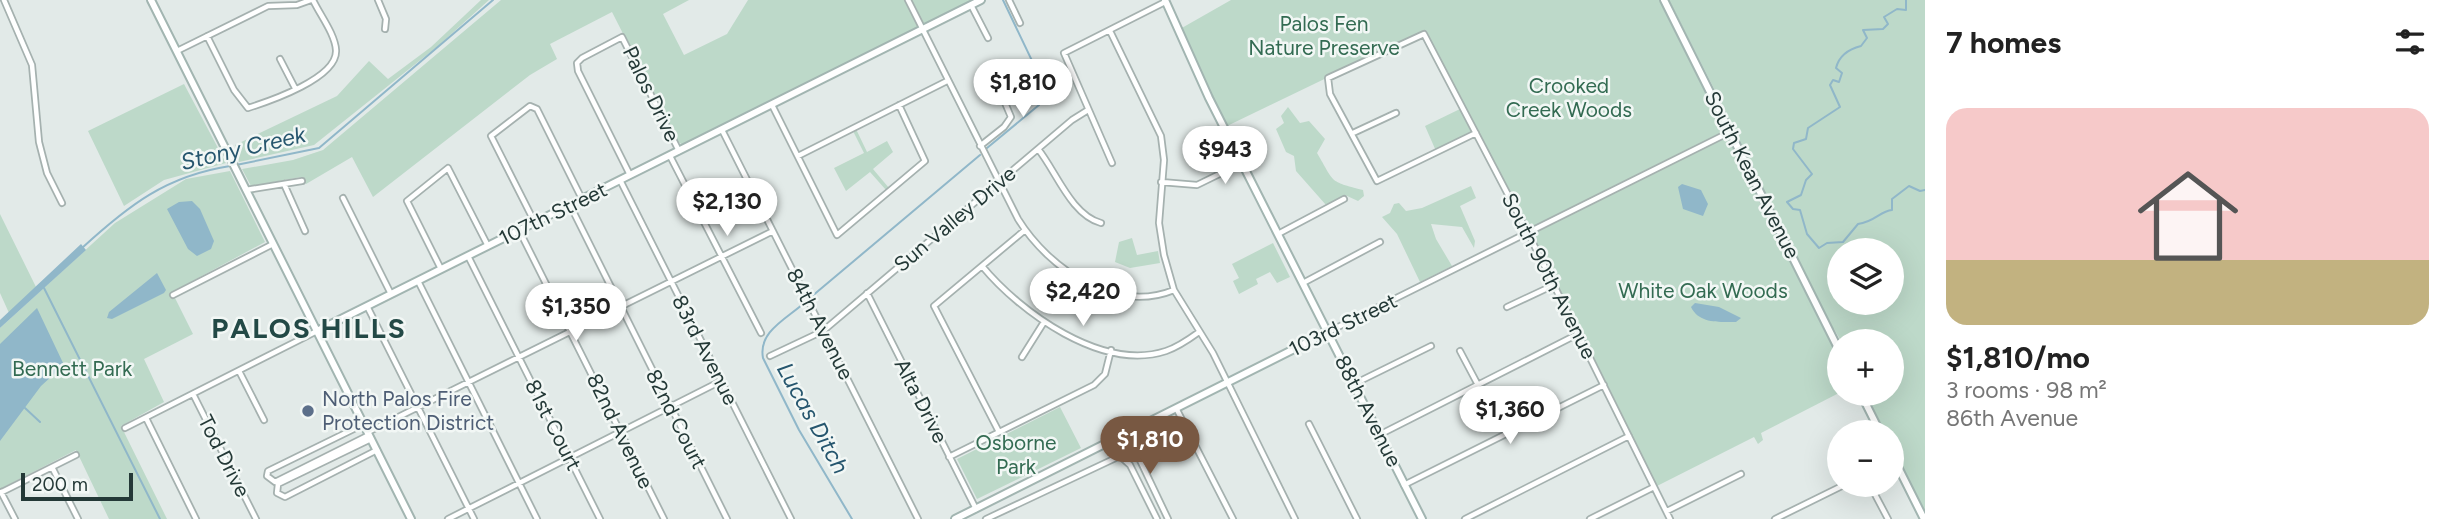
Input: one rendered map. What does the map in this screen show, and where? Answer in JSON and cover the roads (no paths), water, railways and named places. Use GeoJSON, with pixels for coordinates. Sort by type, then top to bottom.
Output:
{"type":"FeatureCollection","features":[{"type":"Feature","properties":{"kind":"street"},"geometry":{"type":"LineString","coordinates":[[4,0],[32,65],[39,142],[47,173],[62,203]]}},
{"type":"Feature","properties":{"kind":"street"},"geometry":{"type":"LineString","coordinates":[[151,0],[411,519]]}},
{"type":"Feature","properties":{"kind":"street"},"geometry":{"type":"LineString","coordinates":[[177,51],[207,36],[268,6],[297,5],[312,0],[335,44],[335,58],[326,72],[248,108],[234,90],[207,36]]}},
{"type":"Feature","properties":{"kind":"street"},"geometry":{"type":"LineString","coordinates":[[378,0],[387,19],[386,29]]}},
{"type":"Feature","properties":{"kind":"street"},"geometry":{"type":"LineString","coordinates":[[908,0],[980,146],[1025,229],[1055,261],[1091,285],[1132,298],[1154,297],[1174,290]]}},
{"type":"Feature","properties":{"kind":"street","name":"107th Street"},"geometry":{"type":"LineString","coordinates":[[125,428],[981,0]]}},
{"type":"Feature","properties":{"kind":"street"},"geometry":{"type":"LineString","coordinates":[[1009,0],[1020,23]]}},
{"type":"Feature","properties":{"kind":"street","name":"South Kean Avenue"},"geometry":{"type":"LineString","coordinates":[[1664,0],[1828,329]]}},
{"type":"Feature","properties":{"kind":"street"},"geometry":{"type":"LineString","coordinates":[[1112,163],[1064,53],[1164,1]]}},
{"type":"Feature","properties":{"kind":"street","name":"88th Avenue"},"geometry":{"type":"LineString","coordinates":[[1164,1],[1422,519]]}},
{"type":"Feature","properties":{"kind":"street"},"geometry":{"type":"LineString","coordinates":[[971,5],[988,38]]}},
{"type":"Feature","properties":{"kind":"street"},"geometry":{"type":"LineString","coordinates":[[1110,31],[1159,130],[1164,152],[1161,235],[1174,290],[1227,383],[1295,519]]}},
{"type":"Feature","properties":{"kind":"street","name":"South 90th Avenue"},"geometry":{"type":"LineString","coordinates":[[1353,133],[1330,94],[1328,78],[1424,34],[1528,233],[1670,519]]}},
{"type":"Feature","properties":{"kind":"street","name":"Palos Drive"},"geometry":{"type":"LineString","coordinates":[[630,175],[578,71],[577,63],[622,37],[679,151]]}},
{"type":"Feature","properties":{"kind":"street"},"geometry":{"type":"LineString","coordinates":[[280,59],[295,88]]}},
{"type":"Feature","properties":{"kind":"street"},"geometry":{"type":"LineString","coordinates":[[980,146],[1011,117],[995,77]]}},
{"type":"Feature","properties":{"kind":"street"},"geometry":{"type":"LineString","coordinates":[[798,156],[947,81]]}},
{"type":"Feature","properties":{"kind":"street"},"geometry":{"type":"LineString","coordinates":[[772,105],[837,235],[925,161],[900,105]]}},
{"type":"Feature","properties":{"kind":"street"},"geometry":{"type":"LineString","coordinates":[[535,223],[491,136],[530,106],[536,106],[582,199]]}},
{"type":"Feature","properties":{"kind":"street","name":"Sun Valley Drive"},"geometry":{"type":"LineString","coordinates":[[770,356],[823,331],[1088,110]]}},
{"type":"Feature","properties":{"kind":"street"},"geometry":{"type":"LineString","coordinates":[[1396,113],[1353,133],[1377,181],[1476,133]]}},
{"type":"Feature","properties":{"kind":"street","name":"84th Avenue"},"geometry":{"type":"LineString","coordinates":[[722,130],[918,519]]}},
{"type":"Feature","properties":{"kind":"street","name":"103rd Street"},"geometry":{"type":"LineString","coordinates":[[955,519],[1730,132]]}},
{"type":"Feature","properties":{"kind":"street"},"geometry":{"type":"LineString","coordinates":[[1038,149],[1076,205],[1094,221],[1101,223]]}},
{"type":"Feature","properties":{"kind":"street"},"geometry":{"type":"LineString","coordinates":[[670,156],[761,333]]}},
{"type":"Feature","properties":{"kind":"street"},"geometry":{"type":"LineString","coordinates":[[1161,182],[1197,185],[1243,162]]}},
{"type":"Feature","properties":{"kind":"street"},"geometry":{"type":"LineString","coordinates":[[441,269],[407,203],[448,168],[488,246]]}},
{"type":"Feature","properties":{"kind":"street","name":"83rd Avenue"},"geometry":{"type":"LineString","coordinates":[[620,180],[791,519]]}},
{"type":"Feature","properties":{"kind":"street"},"geometry":{"type":"LineString","coordinates":[[246,190],[302,181]]}},
{"type":"Feature","properties":{"kind":"street"},"geometry":{"type":"LineString","coordinates":[[284,184],[305,231]]}},
{"type":"Feature","properties":{"kind":"street"},"geometry":{"type":"LineString","coordinates":[[343,198],[391,294]]}},
{"type":"Feature","properties":{"kind":"street"},"geometry":{"type":"LineString","coordinates":[[1278,234],[1344,199]]}},
{"type":"Feature","properties":{"kind":"street","name":"82nd Court"},"geometry":{"type":"LineString","coordinates":[[570,205],[727,519]]}},
{"type":"Feature","properties":{"kind":"street"},"geometry":{"type":"LineString","coordinates":[[999,432],[934,306],[1025,229]]}},
{"type":"Feature","properties":{"kind":"street","name":"82nd Avenue"},"geometry":{"type":"LineString","coordinates":[[519,230],[664,519]]}},
{"type":"Feature","properties":{"kind":"street"},"geometry":{"type":"LineString","coordinates":[[377,450],[285,497],[277,493],[278,484],[418,408],[773,230]]}},
{"type":"Feature","properties":{"kind":"street"},"geometry":{"type":"LineString","coordinates":[[1303,283],[1380,242]]}},
{"type":"Feature","properties":{"kind":"street"},"geometry":{"type":"LineString","coordinates":[[173,295],[273,244]]}},
{"type":"Feature","properties":{"kind":"street","name":"81st Court"},"geometry":{"type":"LineString","coordinates":[[468,256],[600,519]]}},
{"type":"Feature","properties":{"kind":"street"},"geometry":{"type":"LineString","coordinates":[[982,266],[1010,296],[1044,322],[1072,338],[1111,350],[1133,354],[1160,353],[1177,347],[1199,332]]}},
{"type":"Feature","properties":{"kind":"street"},"geometry":{"type":"LineString","coordinates":[[418,281],[537,519]]}},
{"type":"Feature","properties":{"kind":"street"},"geometry":{"type":"LineString","coordinates":[[1507,307],[1554,285]]}},
{"type":"Feature","properties":{"kind":"street","name":"Alta Drive"},"geometry":{"type":"LineString","coordinates":[[867,293],[976,509]]}},
{"type":"Feature","properties":{"kind":"street"},"geometry":{"type":"LineString","coordinates":[[367,306],[474,519]]}},
{"type":"Feature","properties":{"kind":"street"},"geometry":{"type":"LineString","coordinates":[[1022,357],[1044,322]]}},
{"type":"Feature","properties":{"kind":"street"},"geometry":{"type":"LineString","coordinates":[[1379,435],[1578,334]]}},
{"type":"Feature","properties":{"kind":"street"},"geometry":{"type":"LineString","coordinates":[[1354,384],[1431,346]]}},
{"type":"Feature","properties":{"kind":"street"},"geometry":{"type":"LineString","coordinates":[[949,457],[1102,380],[1111,350]]}},
{"type":"Feature","properties":{"kind":"street"},"geometry":{"type":"LineString","coordinates":[[1460,351],[1478,384]]}},
{"type":"Feature","properties":{"kind":"street"},"geometry":{"type":"LineString","coordinates":[[239,371],[264,420]]}},
{"type":"Feature","properties":{"kind":"street"},"geometry":{"type":"LineString","coordinates":[[448,519],[722,381]]}},
{"type":"Feature","properties":{"kind":"street"},"geometry":{"type":"LineString","coordinates":[[1404,485],[1604,385]]}},
{"type":"Feature","properties":{"kind":"street","name":"Tod Drive"},"geometry":{"type":"LineString","coordinates":[[193,394],[256,519]]}},
{"type":"Feature","properties":{"kind":"street"},"geometry":{"type":"LineString","coordinates":[[1176,408],[1233,519]]}},
{"type":"Feature","properties":{"kind":"street"},"geometry":{"type":"LineString","coordinates":[[146,418],[196,519]]}},
{"type":"Feature","properties":{"kind":"street"},"geometry":{"type":"LineString","coordinates":[[364,424],[269,471],[267,476],[275,482],[369,435]]}},
{"type":"Feature","properties":{"kind":"street"},"geometry":{"type":"LineString","coordinates":[[1309,424],[1357,519]]}},
{"type":"Feature","properties":{"kind":"street"},"geometry":{"type":"LineString","coordinates":[[1127,433],[1168,519]]}},
{"type":"Feature","properties":{"kind":"street"},"geometry":{"type":"LineString","coordinates":[[1465,519],[1629,436]]}},
{"type":"Feature","properties":{"kind":"street"},"geometry":{"type":"LineString","coordinates":[[15,519],[1,492],[76,455]]}},
{"type":"Feature","properties":{"kind":"street"},"geometry":{"type":"LineString","coordinates":[[986,519],[1120,456],[1130,465],[1157,519]]}},
{"type":"Feature","properties":{"kind":"street"},"geometry":{"type":"LineString","coordinates":[[1130,465],[1139,461]]}},
{"type":"Feature","properties":{"kind":"street"},"geometry":{"type":"LineString","coordinates":[[52,467],[78,519]]}},
{"type":"Feature","properties":{"kind":"street"},"geometry":{"type":"LineString","coordinates":[[1667,511],[1741,474]]}},
{"type":"Feature","properties":{"kind":"street"},"geometry":{"type":"LineString","coordinates":[[1904,480],[1924,519]]}},
{"type":"Feature","properties":{"kind":"street"},"geometry":{"type":"LineString","coordinates":[[1590,519],[1654,487]]}},
{"type":"Feature","properties":{"kind":"street"},"geometry":{"type":"LineString","coordinates":[[1775,519],[1827,493]]}},
{"type":"Feature","properties":{"kind":"street"},"geometry":{"type":"LineString","coordinates":[[1876,497],[1888,519]]}},
{"type":"Feature","properties":{"kind":"water"},"geometry":{"type":"Polygon","coordinates":[[[1682,184],[1701,190],[1708,204],[1703,216],[1683,209],[1678,187],[1682,184]]]}},
{"type":"Feature","properties":{"kind":"water"},"geometry":{"type":"Polygon","coordinates":[[[192,201],[200,209],[214,241],[211,249],[197,256],[188,249],[167,209],[179,202],[192,201]]]}},
{"type":"Feature","properties":{"kind":"water"},"geometry":{"type":"Polygon","coordinates":[[[81,244],[86,250],[0,328],[0,320],[81,244]]]}},
{"type":"Feature","properties":{"kind":"water"},"geometry":{"type":"Polygon","coordinates":[[[157,273],[166,290],[164,293],[112,319],[107,318],[109,312],[157,273]]]}},
{"type":"Feature","properties":{"kind":"water"},"geometry":{"type":"Polygon","coordinates":[[[1695,303],[1719,307],[1741,318],[1736,322],[1705,319],[1699,317],[1691,307],[1695,303]]]}},
{"type":"Feature","properties":{"kind":"water"},"geometry":{"type":"Polygon","coordinates":[[[37,308],[64,365],[41,386],[0,441],[0,344],[37,308]]]}},
{"type":"Feature","properties":{"kind":"waterway","name":"Stony Creek"},"geometry":{"type":"LineString","coordinates":[[236,165],[319,148],[493,0]]}},
{"type":"Feature","properties":{"kind":"waterway","name":"Lucas Ditch"},"geometry":{"type":"LineString","coordinates":[[987,148],[1039,105],[1046,90],[1003,0]]}},
{"type":"Feature","properties":{"kind":"waterway"},"geometry":{"type":"LineString","coordinates":[[1906,0],[1906,10],[1897,9],[1884,17],[1888,24],[1883,29],[1863,30],[1867,38],[1861,46],[1849,51],[1839,60],[1836,68],[1842,73],[1839,82],[1833,80],[1830,85],[1840,107],[1808,128],[1806,139],[1794,143],[1793,149],[1812,174],[1806,180],[1801,195],[1787,202],[1793,209],[1800,210],[1807,234],[1819,248],[1827,243],[1843,242],[1858,224],[1892,210],[1892,199],[1909,186],[1920,191],[1925,190]]}},
{"type":"Feature","properties":{"kind":"waterway","name":"Lucas Ditch"},"geometry":{"type":"LineString","coordinates":[[811,297],[980,155]]}},
{"type":"Feature","properties":{"kind":"waterway","name":"Stony Creek"},"geometry":{"type":"LineString","coordinates":[[82,248],[116,218],[167,185],[186,177],[230,166]]}},
{"type":"Feature","properties":{"kind":"waterway"},"geometry":{"type":"LineString","coordinates":[[44,288],[160,519]]}},
{"type":"Feature","properties":{"kind":"waterway","name":"Lucas Ditch"},"geometry":{"type":"LineString","coordinates":[[803,304],[769,333],[763,349],[763,358],[799,430],[852,519]]}},
{"type":"Feature","properties":{"kind":"waterway"},"geometry":{"type":"LineString","coordinates":[[25,408],[40,422]]}},
{"type":"Feature","properties":{"kind":"place","name":"North Palos Fire Protection District"},"geometry":{"type":"Point","coordinates":[308,411]}},
{"type":"Feature","properties":{"kind":"district","name":"PALOS HILLS"},"geometry":{"type":"Point","coordinates":[309,328]}},
{"type":"Feature","properties":{"kind":"park label","name":"Palos Fen Nature Preserve"},"geometry":{"type":"Point","coordinates":[1324,36]}},
{"type":"Feature","properties":{"kind":"park label","name":"Crooked Creek Woods"},"geometry":{"type":"Point","coordinates":[1569,98]}},
{"type":"Feature","properties":{"kind":"park label","name":"White Oak Woods"},"geometry":{"type":"Point","coordinates":[1703,291]}},
{"type":"Feature","properties":{"kind":"park label","name":"Bennett Park"},"geometry":{"type":"Point","coordinates":[72,369]}},
{"type":"Feature","properties":{"kind":"park label","name":"Osborne Park"},"geometry":{"type":"Point","coordinates":[1016,455]}}]}
